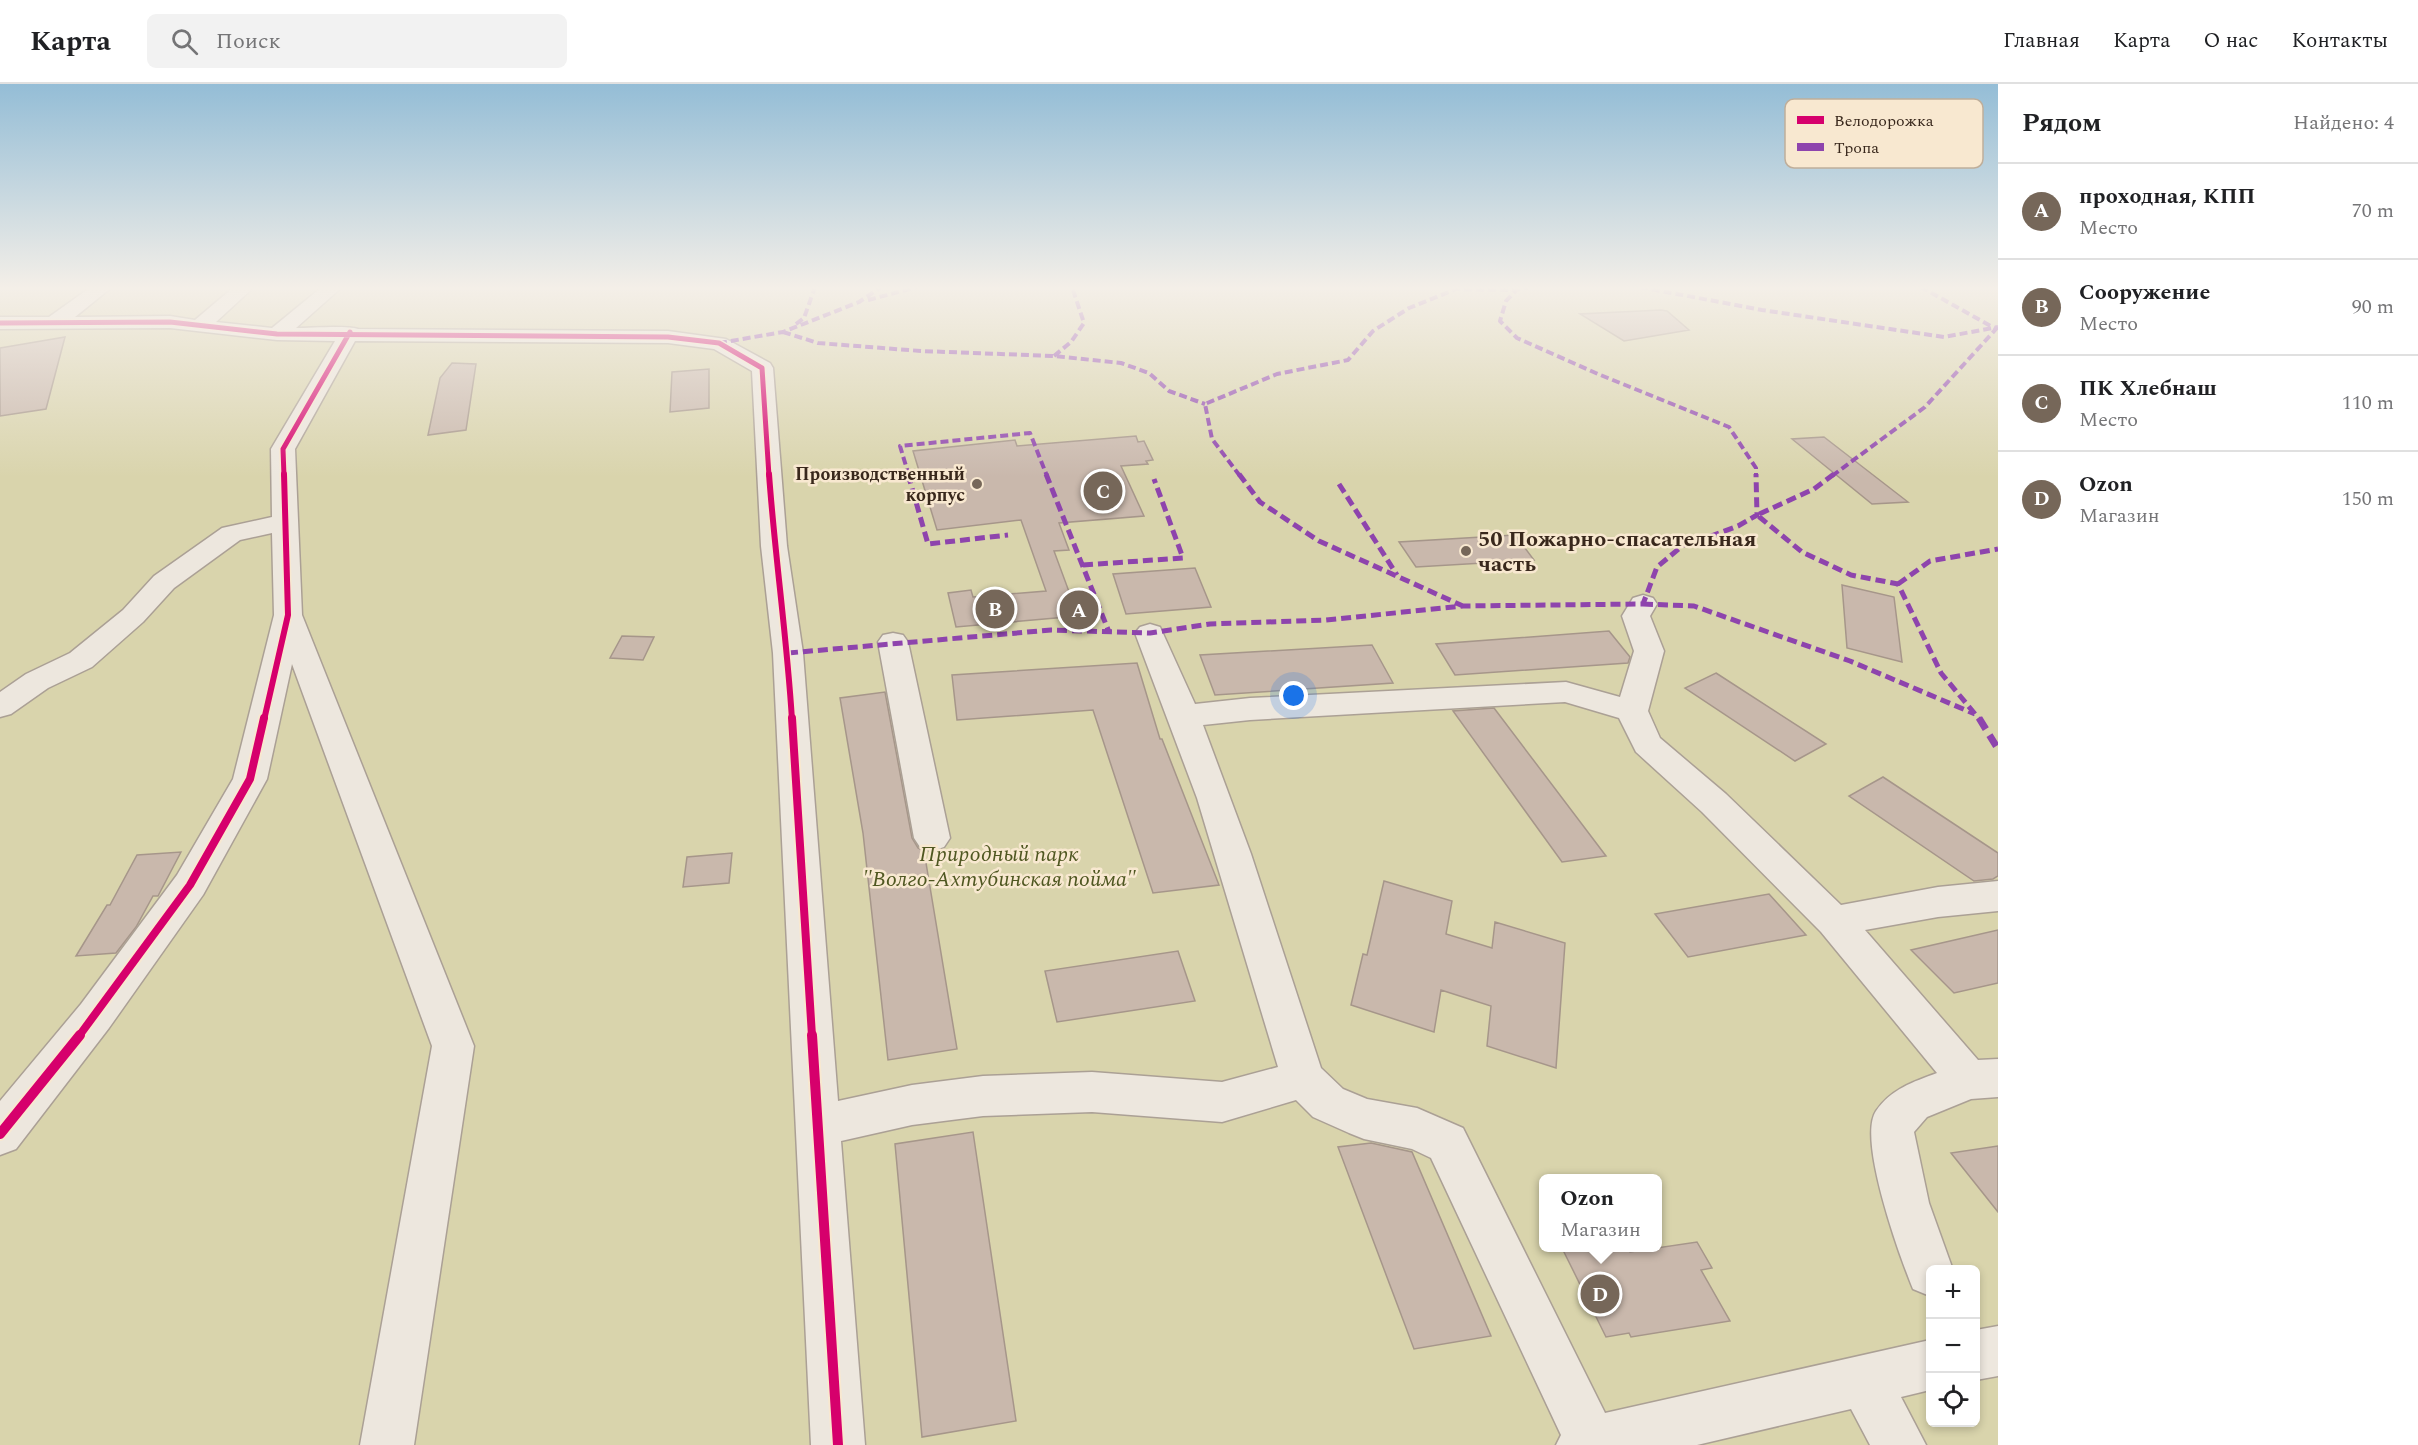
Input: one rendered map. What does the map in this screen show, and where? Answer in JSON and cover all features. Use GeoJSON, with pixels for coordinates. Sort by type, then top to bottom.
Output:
{"type":"FeatureCollection","features":[{"type":"Feature","properties":{"kind":"street"},"geometry":{"type":"LineString","coordinates":[[0,1134],[95,1016],[190,885],[250,779],[288,615],[283,449],[339,351]]}},
{"type":"Feature","properties":{"kind":"street"},"geometry":{"type":"LineString","coordinates":[[732,351],[762,368],[774,546],[788,653],[838,1445]]}},
{"type":"Feature","properties":{"kind":"street"},"geometry":{"type":"LineString","coordinates":[[0,707],[37,681],[81,660],[133,616],[164,582],[231,534],[285,522]]}},
{"type":"Feature","properties":{"kind":"street"},"geometry":{"type":"LineString","coordinates":[[1643,603],[1636,616],[1649,651],[1632,711],[1647,744],[1714,803],[1834,921],[1984,1079],[1912,1103],[1891,1126],[1906,1203],[1928,1265]]}},
{"type":"Feature","properties":{"kind":"street"},"geometry":{"type":"LineString","coordinates":[[288,615],[453,1046],[387,1445]]}},
{"type":"Feature","properties":{"kind":"street"},"geometry":{"type":"LineString","coordinates":[[1150,633],[1184,716],[1242,883],[1303,1079],[1328,1103],[1364,1119],[1417,1129],[1447,1143],[1587,1444],[1863,1378],[1926,1366]]}},
{"type":"Feature","properties":{"kind":"street"},"geometry":{"type":"LineString","coordinates":[[892,642],[932,838]]}},
{"type":"Feature","properties":{"kind":"street"},"geometry":{"type":"LineString","coordinates":[[1184,716],[1250,709],[1566,692],[1632,711]]}},
{"type":"Feature","properties":{"kind":"street"},"geometry":{"type":"LineString","coordinates":[[1834,921],[1938,902],[1998,896]]}},
{"type":"Feature","properties":{"kind":"street"},"geometry":{"type":"LineString","coordinates":[[818,1126],[912,1106],[983,1096],[1092,1092],[1222,1102],[1303,1079]]}},
{"type":"Feature","properties":{"kind":"street"},"geometry":{"type":"LineString","coordinates":[[1980,1354],[1998,1351]]}},
{"type":"Feature","properties":{"kind":"street"},"geometry":{"type":"LineString","coordinates":[[1863,1378],[1899,1445]]}},
{"type":"Feature","properties":{"kind":"green space","name":"Природный парк \"Волго-Ахтубинская пойма\""},"geometry":{"type":"Polygon","coordinates":[[[0,351],[1998,351],[1998,1445],[0,1445],[0,351]]]}},
{"type":"Feature","properties":{"kind":"building"},"geometry":{"type":"Polygon","coordinates":[[[0,351],[61,351],[46,409],[0,416],[0,351]]]}},
{"type":"Feature","properties":{"kind":"building"},"geometry":{"type":"Polygon","coordinates":[[[452,363],[476,364],[466,430],[428,435],[440,378],[452,363]]]}},
{"type":"Feature","properties":{"kind":"building"},"geometry":{"type":"Polygon","coordinates":[[[709,369],[709,408],[670,412],[672,372],[709,369]]]}},
{"type":"Feature","properties":{"kind":"building"},"geometry":{"type":"Polygon","coordinates":[[[1136,436],[1138,442],[1144,441],[1153,460],[1146,461],[1148,464],[1121,466],[1144,516],[1059,523],[1069,550],[1054,551],[1078,616],[956,627],[948,593],[971,590],[973,597],[1046,591],[1021,520],[937,530],[913,451],[1015,440],[1017,446],[1136,436]]]}},
{"type":"Feature","properties":{"kind":"building"},"geometry":{"type":"Polygon","coordinates":[[[1824,437],[1908,502],[1872,504],[1792,439],[1824,437]]]}},
{"type":"Feature","properties":{"kind":"building","name":"50 Пожарно-спасательная часть"},"geometry":{"type":"Polygon","coordinates":[[[1515,535],[1534,560],[1416,567],[1399,542],[1515,535]]]}},
{"type":"Feature","properties":{"kind":"building"},"geometry":{"type":"Polygon","coordinates":[[[1195,568],[1211,607],[1126,614],[1113,574],[1195,568]]]}},
{"type":"Feature","properties":{"kind":"building"},"geometry":{"type":"Polygon","coordinates":[[[1842,585],[1894,597],[1902,662],[1847,648],[1842,585]]]}},
{"type":"Feature","properties":{"kind":"building"},"geometry":{"type":"Polygon","coordinates":[[[1609,631],[1630,657],[1628,663],[1455,675],[1436,644],[1609,631]]]}},
{"type":"Feature","properties":{"kind":"building"},"geometry":{"type":"Polygon","coordinates":[[[622,636],[654,637],[643,660],[610,658],[622,636]]]}},
{"type":"Feature","properties":{"kind":"building"},"geometry":{"type":"Polygon","coordinates":[[[1372,645],[1393,683],[1215,695],[1200,655],[1372,645]]]}},
{"type":"Feature","properties":{"kind":"building"},"geometry":{"type":"Polygon","coordinates":[[[1137,663],[1160,739],[1162,739],[1219,885],[1153,893],[1093,710],[957,720],[952,675],[1137,663]]]}},
{"type":"Feature","properties":{"kind":"building"},"geometry":{"type":"Polygon","coordinates":[[[1716,673],[1826,744],[1795,761],[1685,688],[1716,673]]]}},
{"type":"Feature","properties":{"kind":"building"},"geometry":{"type":"Polygon","coordinates":[[[885,692],[912,838],[918,848],[924,851],[957,1049],[888,1060],[863,833],[840,698],[885,692]]]}},
{"type":"Feature","properties":{"kind":"building"},"geometry":{"type":"Polygon","coordinates":[[[1494,708],[1606,856],[1562,862],[1453,711],[1494,708]]]}},
{"type":"Feature","properties":{"kind":"building"},"geometry":{"type":"Polygon","coordinates":[[[1883,777],[1998,853],[1998,876],[1993,879],[1974,881],[1849,796],[1883,777]]]}},
{"type":"Feature","properties":{"kind":"building"},"geometry":{"type":"Polygon","coordinates":[[[181,852],[158,896],[153,896],[136,927],[116,953],[76,956],[107,905],[110,905],[137,855],[181,852]]]}},
{"type":"Feature","properties":{"kind":"building"},"geometry":{"type":"Polygon","coordinates":[[[732,853],[729,883],[683,887],[687,857],[732,853]]]}},
{"type":"Feature","properties":{"kind":"building"},"geometry":{"type":"Polygon","coordinates":[[[1384,881],[1452,901],[1446,934],[1492,948],[1495,922],[1565,943],[1556,1068],[1487,1046],[1491,1006],[1441,990],[1434,1032],[1351,1005],[1363,954],[1367,955],[1384,881]]]}},
{"type":"Feature","properties":{"kind":"building"},"geometry":{"type":"Polygon","coordinates":[[[1769,894],[1806,935],[1688,957],[1655,914],[1769,894]]]}},
{"type":"Feature","properties":{"kind":"building"},"geometry":{"type":"Polygon","coordinates":[[[1998,930],[1998,983],[1954,993],[1911,950],[1998,930]]]}},
{"type":"Feature","properties":{"kind":"building"},"geometry":{"type":"Polygon","coordinates":[[[1178,951],[1195,1001],[1057,1022],[1045,971],[1178,951]]]}},
{"type":"Feature","properties":{"kind":"building"},"geometry":{"type":"Polygon","coordinates":[[[973,1132],[1016,1421],[922,1437],[895,1144],[973,1132]]]}},
{"type":"Feature","properties":{"kind":"building"},"geometry":{"type":"Polygon","coordinates":[[[1371,1143],[1412,1152],[1491,1336],[1414,1349],[1338,1147],[1371,1143]]]}},
{"type":"Feature","properties":{"kind":"building"},"geometry":{"type":"Polygon","coordinates":[[[1998,1146],[1998,1212],[1951,1153],[1998,1146]]]}},
{"type":"Feature","properties":{"kind":"building"},"geometry":{"type":"Polygon","coordinates":[[[1697,1242],[1712,1268],[1701,1270],[1730,1321],[1631,1337],[1629,1333],[1606,1337],[1564,1252],[1662,1252],[1662,1247],[1697,1242]]]}},
{"type":"Feature","properties":{"kind":"marked path"},"geometry":{"type":"LineString","coordinates":[[915,351],[1054,356],[1121,363],[1149,373],[1169,391],[1205,404]]}},
{"type":"Feature","properties":{"kind":"marked path"},"geometry":{"type":"LineString","coordinates":[[1054,356],[1061,351]]}},
{"type":"Feature","properties":{"kind":"marked path"},"geometry":{"type":"LineString","coordinates":[[1356,351],[1348,360],[1277,374],[1205,404],[1212,439],[1260,502],[1319,541],[1463,606]]}},
{"type":"Feature","properties":{"kind":"marked path"},"geometry":{"type":"LineString","coordinates":[[788,653],[1051,630],[1150,633],[1210,624],[1326,620],[1463,606],[1643,604],[1657,567],[1687,542],[1692,543],[1738,526],[1757,515],[1756,468],[1729,427],[1545,351]]}},
{"type":"Feature","properties":{"kind":"marked path"},"geometry":{"type":"LineString","coordinates":[[1976,351],[1925,407],[1814,489],[1757,515],[1802,552],[1851,575],[1898,584],[1941,673],[1978,716],[1998,749]]}},
{"type":"Feature","properties":{"kind":"marked path"},"geometry":{"type":"LineString","coordinates":[[1008,535],[928,544],[900,446],[1030,433],[1109,632]]}},
{"type":"Feature","properties":{"kind":"marked path"},"geometry":{"type":"LineString","coordinates":[[1083,565],[1183,558],[1154,479]]}},
{"type":"Feature","properties":{"kind":"marked path"},"geometry":{"type":"LineString","coordinates":[[1339,484],[1397,575]]}},
{"type":"Feature","properties":{"kind":"marked path"},"geometry":{"type":"LineString","coordinates":[[1898,584],[1930,561],[1998,549]]}},
{"type":"Feature","properties":{"kind":"marked path"},"geometry":{"type":"LineString","coordinates":[[1643,604],[1694,606],[1850,661],[1975,714]]}},
{"type":"Feature","properties":{"kind":"cycle path"},"geometry":{"type":"LineString","coordinates":[[0,1134],[95,1016],[190,885],[250,779],[288,615],[283,449],[339,351]]}},
{"type":"Feature","properties":{"kind":"cycle path"},"geometry":{"type":"LineString","coordinates":[[732,351],[762,368],[774,546],[788,653],[838,1445]]}},
{"type":"Feature","properties":{"kind":"place","name":"Производственный корпус"},"geometry":{"type":"Point","coordinates":[977,484]}},
{"type":"Feature","properties":{"kind":"place","name":"ПК Хлебнаш"},"geometry":{"type":"Point","coordinates":[1103,491]}},
{"type":"Feature","properties":{"kind":"place","name":"50 Пожарно-спасательная часть"},"geometry":{"type":"Point","coordinates":[1466,551]}},
{"type":"Feature","properties":{"kind":"place","name":"Сооружение"},"geometry":{"type":"Point","coordinates":[995,609]}},
{"type":"Feature","properties":{"kind":"place","name":"проходная, КПП"},"geometry":{"type":"Point","coordinates":[1079,610]}},
{"type":"Feature","properties":{"kind":"place","name":"Ozon"},"geometry":{"type":"Point","coordinates":[1600,1294]}}]}
